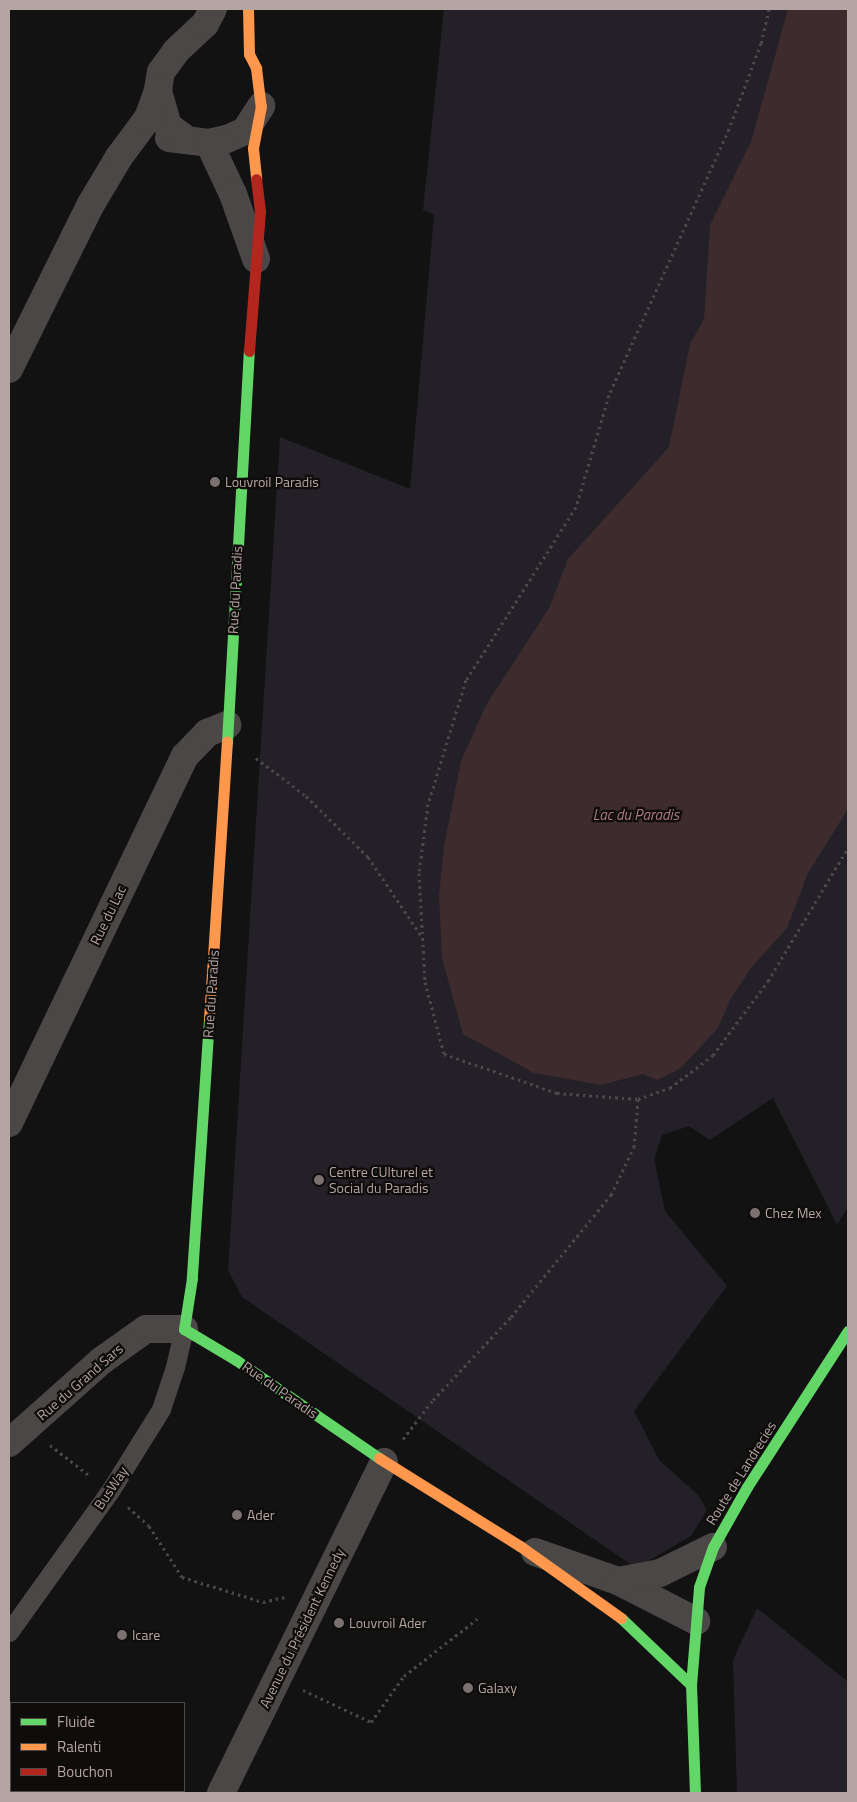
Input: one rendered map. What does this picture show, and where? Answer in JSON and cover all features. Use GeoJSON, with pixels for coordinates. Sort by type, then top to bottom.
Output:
{"type":"FeatureCollection","features":[{"type":"Feature","properties":{"kind":"street"},"geometry":{"type":"LineString","coordinates":[[187,9],[194,36]]}},
{"type":"Feature","properties":{"kind":"street"},"geometry":{"type":"LineString","coordinates":[[9,370],[91,204],[119,157],[129,148],[148,118],[162,72],[176,51],[205,24],[213,9]]}},
{"type":"Feature","properties":{"kind":"street","name":"Rue du Paradis"},"geometry":{"type":"LineString","coordinates":[[248,9],[249,54],[256,68],[261,106],[253,148],[260,211],[243,428],[227,726],[192,1268],[184,1329],[236,1360],[384,1462],[520,1546],[635,1628],[691,1685]]}},
{"type":"Feature","properties":{"kind":"street"},"geometry":{"type":"LineString","coordinates":[[158,90],[168,126],[197,141]]}},
{"type":"Feature","properties":{"kind":"street"},"geometry":{"type":"LineString","coordinates":[[129,148],[153,139],[197,141],[228,139],[245,131],[261,106]]}},
{"type":"Feature","properties":{"kind":"street","name":"Rue du Paradis"},"geometry":{"type":"LineString","coordinates":[[197,141],[233,194],[256,259]]}},
{"type":"Feature","properties":{"kind":"street","name":"Rue du Lac"},"geometry":{"type":"LineString","coordinates":[[9,1122],[185,756],[207,733],[227,726]]}},
{"type":"Feature","properties":{"kind":"street","name":"Rue du Grand Sars"},"geometry":{"type":"LineString","coordinates":[[18,1435],[101,1361],[146,1329],[184,1329]]}},
{"type":"Feature","properties":{"kind":"street","name":"Route de Landrecies"},"geometry":{"type":"LineString","coordinates":[[695,1793],[691,1685],[699,1587],[713,1547],[747,1487],[848,1331]]}},
{"type":"Feature","properties":{"kind":"street","name":"Avenue du Président Kennedy"},"geometry":{"type":"LineString","coordinates":[[221,1793],[384,1462]]}},
{"type":"Feature","properties":{"kind":"street","name":"Rue du Paradis"},"geometry":{"type":"LineString","coordinates":[[520,1546],[618,1581],[696,1621]]}},
{"type":"Feature","properties":{"kind":"street"},"geometry":{"type":"LineString","coordinates":[[618,1581],[660,1573],[713,1547]]}},
{"type":"Feature","properties":{"kind":"lane","name":"BusWay"},"geometry":{"type":"LineString","coordinates":[[9,1632],[110,1492],[161,1409],[175,1367],[184,1329]]}},
{"type":"Feature","properties":{"kind":"path"},"geometry":{"type":"LineString","coordinates":[[769,9],[761,44],[729,129],[609,394],[576,507],[466,680],[428,804],[419,873],[425,982],[444,1054],[557,1093],[638,1099],[670,1088],[713,1054],[768,981],[848,848]]}},
{"type":"Feature","properties":{"kind":"path"},"geometry":{"type":"LineString","coordinates":[[248,754],[265,763],[306,796],[368,857],[422,937]]}},
{"type":"Feature","properties":{"kind":"path"},"geometry":{"type":"LineString","coordinates":[[384,1462],[434,1400],[511,1317],[611,1195],[634,1146],[638,1099]]}},
{"type":"Feature","properties":{"kind":"path"},"geometry":{"type":"LineString","coordinates":[[18,1435],[110,1492],[149,1526],[182,1576],[263,1602],[321,1589]]}},
{"type":"Feature","properties":{"kind":"path"},"geometry":{"type":"LineString","coordinates":[[277,1678],[371,1722],[404,1676],[477,1619]]}},
{"type":"Feature","properties":{"kind":"shaded area"},"geometry":{"type":"Polygon","coordinates":[[[444,9],[848,9],[848,1207],[837,1225],[773,1098],[710,1140],[689,1126],[662,1135],[654,1159],[665,1211],[727,1286],[634,1411],[659,1460],[698,1495],[707,1510],[691,1536],[636,1568],[242,1297],[228,1270],[280,437],[410,489],[434,215],[423,210],[444,9]]]}},
{"type":"Feature","properties":{"kind":"shaded area"},"geometry":{"type":"Polygon","coordinates":[[[757,1608],[848,1682],[848,1793],[737,1793],[733,1660],[757,1608]]]}},
{"type":"Feature","properties":{"kind":"water","name":"Lac du Paradis"},"geometry":{"type":"Polygon","coordinates":[[[788,9],[848,9],[848,809],[808,873],[787,928],[751,968],[730,1000],[718,1028],[681,1068],[657,1080],[643,1074],[601,1085],[534,1073],[463,1034],[442,958],[439,895],[444,846],[461,761],[486,705],[549,608],[568,559],[669,447],[690,344],[704,319],[710,225],[751,142],[788,9]]]}},
{"type":"Feature","properties":{"kind":"traffic: fast"},"geometry":{"type":"LineString","coordinates":[[227,742],[249,351]]}},
{"type":"Feature","properties":{"kind":"traffic: fast"},"geometry":{"type":"LineString","coordinates":[[209,1019],[192,1278],[184,1329],[236,1360],[379,1458]]}},
{"type":"Feature","properties":{"kind":"traffic: fast"},"geometry":{"type":"LineString","coordinates":[[695,1793],[691,1685],[699,1587],[713,1547],[747,1487],[848,1331]]}},
{"type":"Feature","properties":{"kind":"traffic: fast"},"geometry":{"type":"LineString","coordinates":[[621,1618],[691,1685]]}},
{"type":"Feature","properties":{"kind":"traffic: slow"},"geometry":{"type":"LineString","coordinates":[[248,9],[249,54],[256,68],[261,106],[253,148],[256,179]]}},
{"type":"Feature","properties":{"kind":"traffic: slow"},"geometry":{"type":"LineString","coordinates":[[209,1019],[227,742]]}},
{"type":"Feature","properties":{"kind":"traffic: slow"},"geometry":{"type":"LineString","coordinates":[[379,1458],[520,1546],[621,1618]]}},
{"type":"Feature","properties":{"kind":"traffic: jam"},"geometry":{"type":"LineString","coordinates":[[249,351],[260,211],[256,179]]}},
{"type":"Feature","properties":{"kind":"place","name":"Louvroil Paradis"},"geometry":{"type":"Point","coordinates":[215,482]}},
{"type":"Feature","properties":{"kind":"place","name":"Centre CUlturel et Social du Paradis"},"geometry":{"type":"Point","coordinates":[319,1180]}},
{"type":"Feature","properties":{"kind":"place","name":"Chez Mex"},"geometry":{"type":"Point","coordinates":[755,1213]}},
{"type":"Feature","properties":{"kind":"place","name":"Ader"},"geometry":{"type":"Point","coordinates":[237,1515]}},
{"type":"Feature","properties":{"kind":"place","name":"Louvroil Ader"},"geometry":{"type":"Point","coordinates":[339,1623]}},
{"type":"Feature","properties":{"kind":"place","name":"Icare"},"geometry":{"type":"Point","coordinates":[122,1635]}},
{"type":"Feature","properties":{"kind":"place","name":"Galaxy"},"geometry":{"type":"Point","coordinates":[468,1688]}}]}
